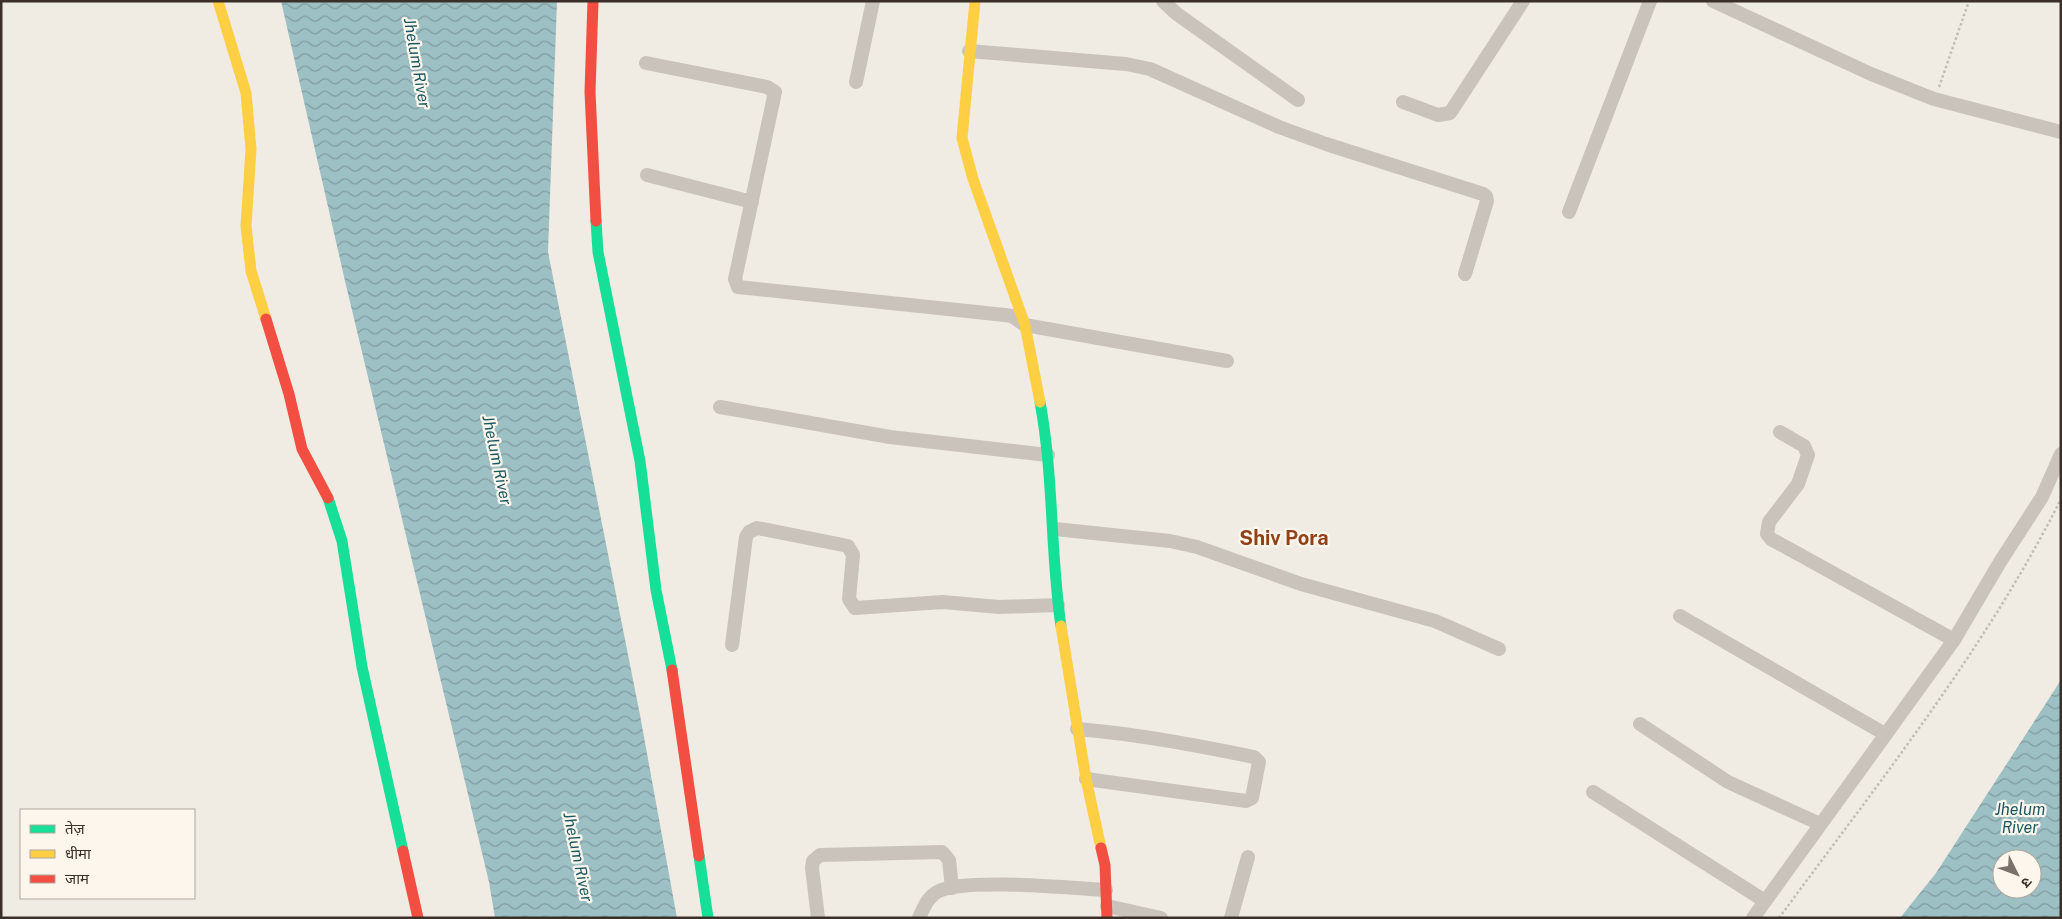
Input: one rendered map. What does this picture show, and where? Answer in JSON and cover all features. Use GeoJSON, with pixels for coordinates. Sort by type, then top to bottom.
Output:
{"type":"FeatureCollection","features":[{"type":"Feature","properties":{"kind":"street"},"geometry":{"type":"LineString","coordinates":[[218,1],[246,94],[250,120],[251,149],[246,226],[250,271],[288,394],[302,450],[330,502],[342,541],[362,667],[418,918]]}},
{"type":"Feature","properties":{"kind":"street"},"geometry":{"type":"LineString","coordinates":[[593,1],[590,92],[598,252],[640,461],[656,590],[669,650],[708,918]]}},
{"type":"Feature","properties":{"kind":"street"},"geometry":{"type":"LineString","coordinates":[[856,82],[873,1]]}},
{"type":"Feature","properties":{"kind":"street"},"geometry":{"type":"LineString","coordinates":[[976,1],[969,51],[962,138],[973,179],[1025,324],[1048,455],[1058,605],[1077,730],[1105,865],[1107,912],[1161,918]]}},
{"type":"Feature","properties":{"kind":"street"},"geometry":{"type":"LineString","coordinates":[[1163,1],[1177,14],[1298,100]]}},
{"type":"Feature","properties":{"kind":"street"},"geometry":{"type":"LineString","coordinates":[[1403,102],[1438,115],[1450,113],[1523,1]]}},
{"type":"Feature","properties":{"kind":"street"},"geometry":{"type":"LineString","coordinates":[[1569,212],[1650,1]]}},
{"type":"Feature","properties":{"kind":"street"},"geometry":{"type":"LineString","coordinates":[[1714,1],[1871,74],[1934,99],[2061,132]]}},
{"type":"Feature","properties":{"kind":"street"},"geometry":{"type":"LineString","coordinates":[[969,51],[1126,64],[1150,69],[1279,127],[1483,194],[1486,201],[1465,274]]}},
{"type":"Feature","properties":{"kind":"street"},"geometry":{"type":"LineString","coordinates":[[646,63],[767,87],[776,92],[735,279],[738,287],[1012,316],[1025,324],[1227,361]]}},
{"type":"Feature","properties":{"kind":"street"},"geometry":{"type":"LineString","coordinates":[[647,175],[752,202]]}},
{"type":"Feature","properties":{"kind":"street"},"geometry":{"type":"LineString","coordinates":[[720,407],[890,437],[1048,455]]}},
{"type":"Feature","properties":{"kind":"street"},"geometry":{"type":"LineString","coordinates":[[1780,432],[1804,446],[1808,455],[1798,484],[1769,522],[1767,534],[1771,538],[1954,640]]}},
{"type":"Feature","properties":{"kind":"street"},"geometry":{"type":"LineString","coordinates":[[1753,918],[1954,640],[2042,496],[2061,454]]}},
{"type":"Feature","properties":{"kind":"street"},"geometry":{"type":"LineString","coordinates":[[732,645],[746,536],[748,532],[757,528],[842,543],[848,546],[853,555],[849,599],[855,608],[944,602],[999,608],[1058,605]]}},
{"type":"Feature","properties":{"kind":"street"},"geometry":{"type":"LineString","coordinates":[[1054,529],[1170,541],[1197,547],[1301,584],[1435,621],[1499,649]]}},
{"type":"Feature","properties":{"kind":"street"},"geometry":{"type":"LineString","coordinates":[[1680,616],[1886,734]]}},
{"type":"Feature","properties":{"kind":"street"},"geometry":{"type":"LineString","coordinates":[[1640,724],[1728,782],[1820,824]]}},
{"type":"Feature","properties":{"kind":"street"},"geometry":{"type":"LineString","coordinates":[[1077,730],[1124,733],[1173,741],[1254,757],[1259,762],[1252,798],[1246,801],[1086,779]]}},
{"type":"Feature","properties":{"kind":"street"},"geometry":{"type":"LineString","coordinates":[[1592,792],[1765,902]]}},
{"type":"Feature","properties":{"kind":"street"},"geometry":{"type":"LineString","coordinates":[[818,918],[812,868],[813,861],[820,855],[942,852],[949,860],[952,888]]}},
{"type":"Feature","properties":{"kind":"street"},"geometry":{"type":"LineString","coordinates":[[1231,918],[1248,857]]}},
{"type":"Feature","properties":{"kind":"street"},"geometry":{"type":"LineString","coordinates":[[919,918],[926,902],[933,895],[952,888],[972,885],[1106,890]]}},
{"type":"Feature","properties":{"kind":"path"},"geometry":{"type":"LineString","coordinates":[[1934,99],[1969,1]]}},
{"type":"Feature","properties":{"kind":"path"},"geometry":{"type":"LineString","coordinates":[[1779,918],[1948,688],[2034,552],[2061,499]]}},
{"type":"Feature","properties":{"kind":"water"},"geometry":{"type":"Polygon","coordinates":[[[281,1],[557,1],[548,252],[640,715],[677,918],[495,918],[489,882],[345,281],[281,1]]]}},
{"type":"Feature","properties":{"kind":"water","name":"Jhelum River"},"geometry":{"type":"Polygon","coordinates":[[[2061,680],[2061,918],[1900,918],[1936,873],[2061,680]]]}},
{"type":"Feature","properties":{"kind":"traffic: fast"},"geometry":{"type":"LineString","coordinates":[[596,221],[598,252],[640,461],[656,590],[672,670]]}},
{"type":"Feature","properties":{"kind":"traffic: fast"},"geometry":{"type":"LineString","coordinates":[[1040,402],[1048,458],[1055,570],[1061,626]]}},
{"type":"Feature","properties":{"kind":"traffic: fast"},"geometry":{"type":"LineString","coordinates":[[328,498],[342,541],[362,667],[403,851]]}},
{"type":"Feature","properties":{"kind":"traffic: fast"},"geometry":{"type":"LineString","coordinates":[[699,856],[708,918]]}},
{"type":"Feature","properties":{"kind":"traffic: slow"},"geometry":{"type":"LineString","coordinates":[[218,1],[246,93],[251,149],[246,226],[251,271],[266,319]]}},
{"type":"Feature","properties":{"kind":"traffic: slow"},"geometry":{"type":"LineString","coordinates":[[975,1],[962,138],[973,179],[1025,325],[1040,402]]}},
{"type":"Feature","properties":{"kind":"traffic: slow"},"geometry":{"type":"LineString","coordinates":[[1061,626],[1086,779],[1101,848]]}},
{"type":"Feature","properties":{"kind":"traffic: jam"},"geometry":{"type":"LineString","coordinates":[[593,1],[590,92],[596,221]]}},
{"type":"Feature","properties":{"kind":"traffic: jam"},"geometry":{"type":"LineString","coordinates":[[266,319],[289,394],[302,449],[328,498]]}},
{"type":"Feature","properties":{"kind":"traffic: jam"},"geometry":{"type":"LineString","coordinates":[[672,670],[699,856]]}},
{"type":"Feature","properties":{"kind":"traffic: jam"},"geometry":{"type":"LineString","coordinates":[[1101,848],[1105,865],[1107,918]]}},
{"type":"Feature","properties":{"kind":"traffic: jam"},"geometry":{"type":"LineString","coordinates":[[403,851],[418,918]]}},
{"type":"Feature","properties":{"kind":"district","name":"Shiv Pora"},"geometry":{"type":"Point","coordinates":[1284,538]}}]}
